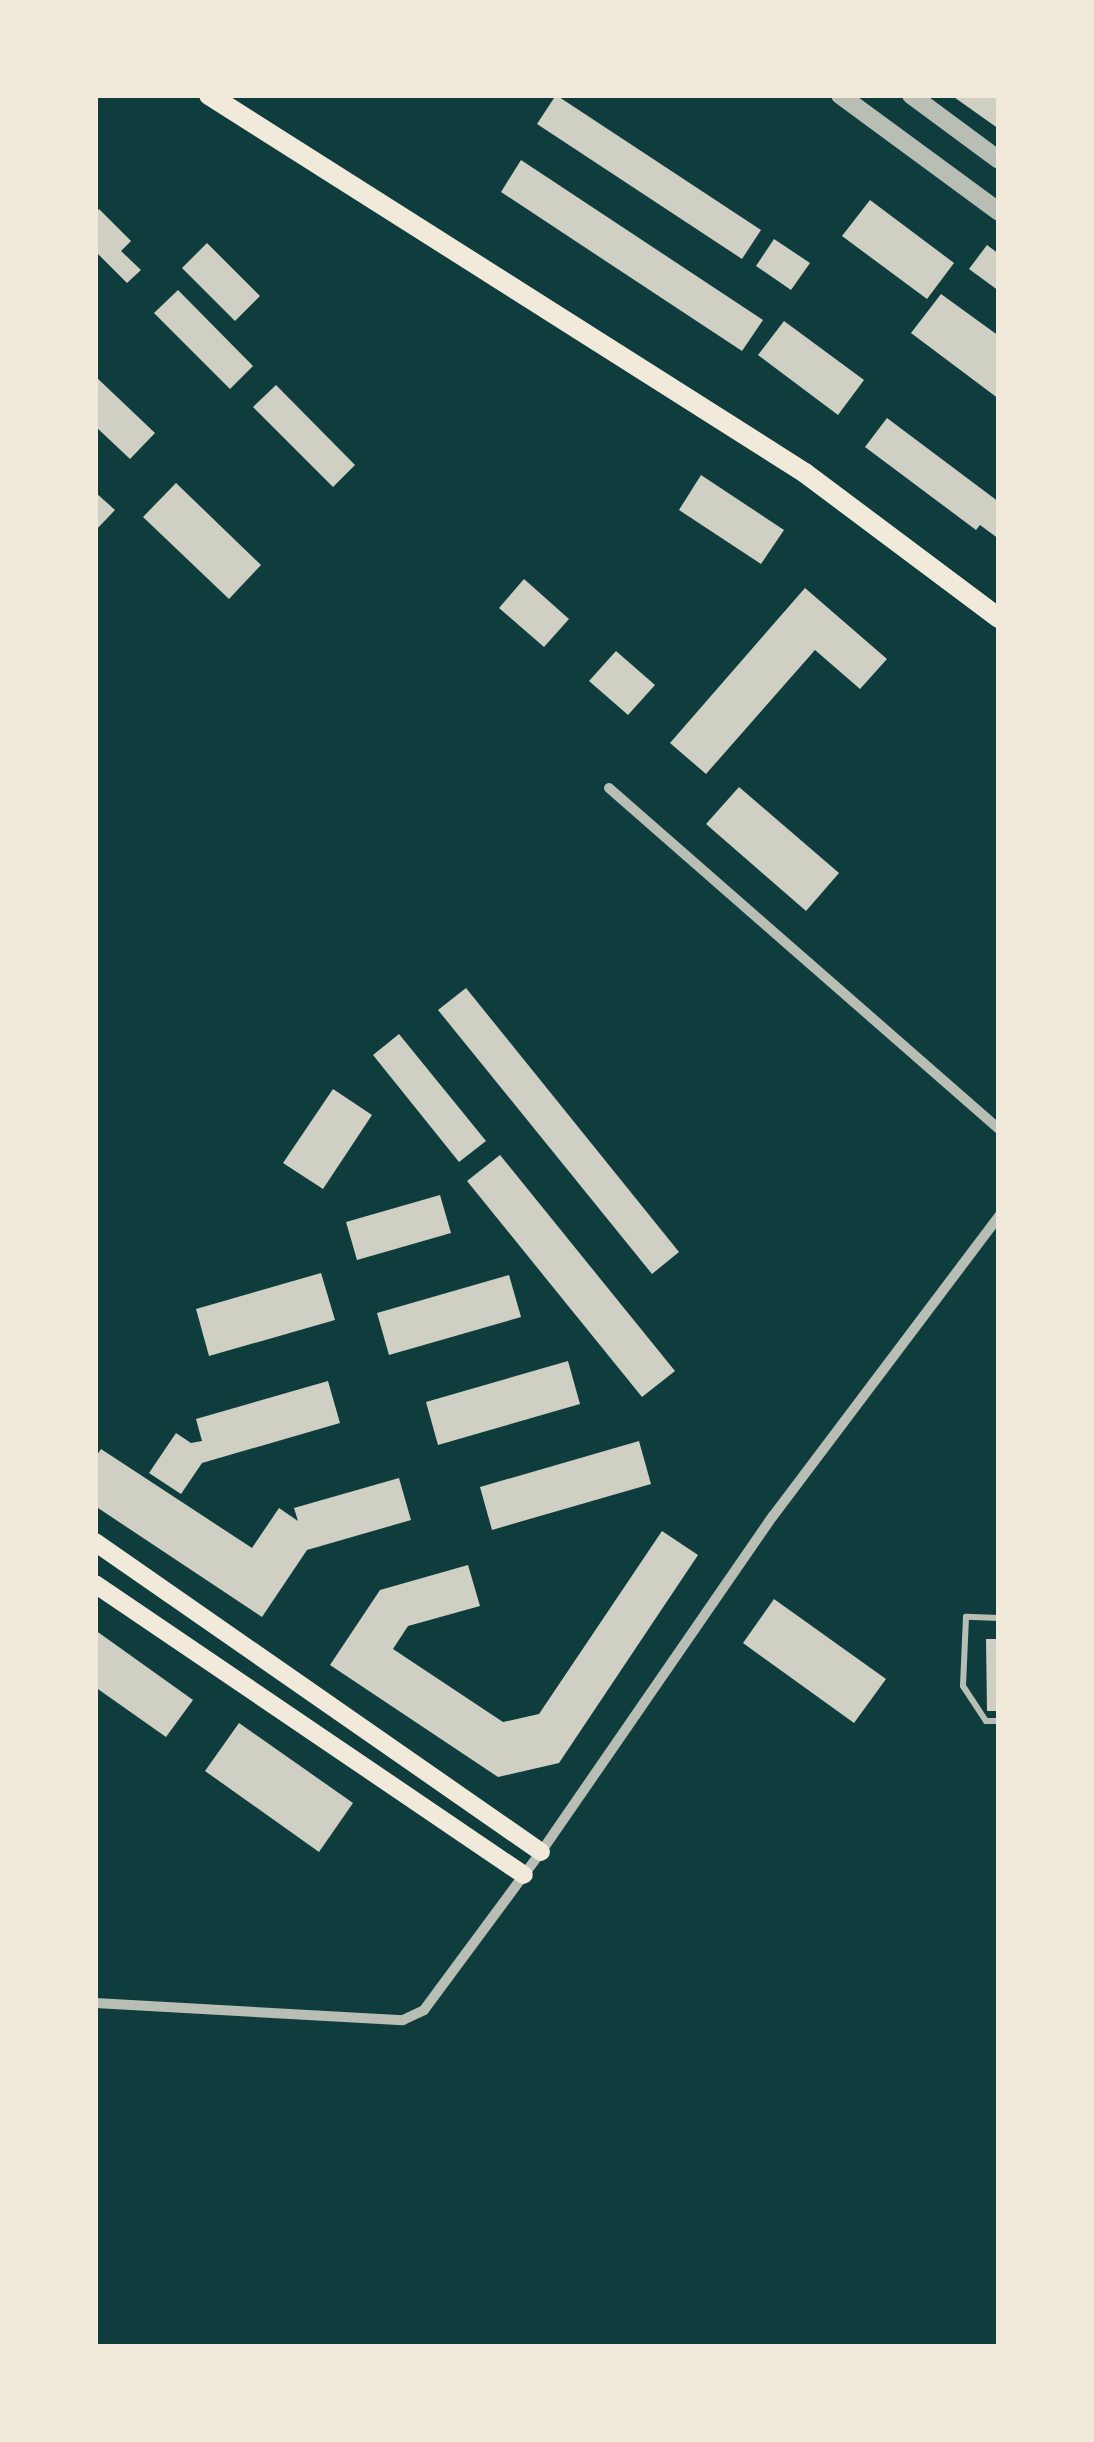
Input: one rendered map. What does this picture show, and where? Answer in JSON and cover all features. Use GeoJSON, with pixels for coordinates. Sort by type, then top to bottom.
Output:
{"type":"FeatureCollection","features":[{"type":"Feature","properties":{"kind":"main road"},"geometry":{"type":"LineString","coordinates":[[209,95],[805,472],[999,618]]}},
{"type":"Feature","properties":{"kind":"main road"},"geometry":{"type":"LineString","coordinates":[[95,1542],[541,1852]]}},
{"type":"Feature","properties":{"kind":"main road"},"geometry":{"type":"LineString","coordinates":[[95,1584],[524,1876]]}},
{"type":"Feature","properties":{"kind":"street"},"geometry":{"type":"LineString","coordinates":[[840,95],[999,212]]}},
{"type":"Feature","properties":{"kind":"street"},"geometry":{"type":"LineString","coordinates":[[911,95],[998,157]]}},
{"type":"Feature","properties":{"kind":"street"},"geometry":{"type":"LineString","coordinates":[[608,788],[999,1129]]}},
{"type":"Feature","properties":{"kind":"street"},"geometry":{"type":"LineString","coordinates":[[95,2004],[403,2020],[424,2010],[541,1852],[773,1516],[999,1216]]}},
{"type":"Feature","properties":{"kind":"lane"},"geometry":{"type":"LineString","coordinates":[[999,1618],[966,1617],[963,1686],[986,1721],[999,1721]]}},
{"type":"Feature","properties":{"kind":"building"},"geometry":{"type":"Polygon","coordinates":[[[556,95],[761,230],[742,259],[537,124],[556,95]]]}},
{"type":"Feature","properties":{"kind":"building"},"geometry":{"type":"Polygon","coordinates":[[[951,95],[999,95],[999,129],[951,95]]]}},
{"type":"Feature","properties":{"kind":"building"},"geometry":{"type":"Polygon","coordinates":[[[521,160],[763,320],[742,351],[501,192],[521,160]]]}},
{"type":"Feature","properties":{"kind":"building"},"geometry":{"type":"Polygon","coordinates":[[[870,200],[954,263],[927,299],[842,236],[870,200]]]}},
{"type":"Feature","properties":{"kind":"building"},"geometry":{"type":"Polygon","coordinates":[[[99,209],[131,241],[121,251],[141,270],[127,283],[95,251],[95,214],[99,209]]]}},
{"type":"Feature","properties":{"kind":"building"},"geometry":{"type":"Polygon","coordinates":[[[774,239],[810,263],[791,290],[756,266],[774,239]]]}},
{"type":"Feature","properties":{"kind":"building"},"geometry":{"type":"Polygon","coordinates":[[[207,243],[260,296],[235,321],[182,268],[207,243]]]}},
{"type":"Feature","properties":{"kind":"building"},"geometry":{"type":"Polygon","coordinates":[[[987,245],[999,254],[999,291],[969,269],[987,245]]]}},
{"type":"Feature","properties":{"kind":"building"},"geometry":{"type":"Polygon","coordinates":[[[178,290],[253,366],[230,389],[154,313],[178,290]]]}},
{"type":"Feature","properties":{"kind":"building"},"geometry":{"type":"Polygon","coordinates":[[[941,294],[999,336],[999,399],[911,333],[941,294]]]}},
{"type":"Feature","properties":{"kind":"building"},"geometry":{"type":"Polygon","coordinates":[[[784,321],[864,380],[838,415],[758,355],[784,321]]]}},
{"type":"Feature","properties":{"kind":"building"},"geometry":{"type":"Polygon","coordinates":[[[95,376],[155,433],[130,459],[95,426],[95,376]]]}},
{"type":"Feature","properties":{"kind":"building"},"geometry":{"type":"Polygon","coordinates":[[[276,385],[355,465],[333,487],[253,407],[276,385]]]}},
{"type":"Feature","properties":{"kind":"building"},"geometry":{"type":"Polygon","coordinates":[[[887,418],[999,502],[999,539],[980,525],[976,530],[865,447],[887,418]]]}},
{"type":"Feature","properties":{"kind":"building"},"geometry":{"type":"Polygon","coordinates":[[[701,475],[784,530],[761,564],[679,510],[701,475]]]}},
{"type":"Feature","properties":{"kind":"building"},"geometry":{"type":"Polygon","coordinates":[[[176,483],[261,565],[229,599],[143,517],[176,483]]]}},
{"type":"Feature","properties":{"kind":"building"},"geometry":{"type":"Polygon","coordinates":[[[95,492],[115,510],[95,531],[95,492]]]}},
{"type":"Feature","properties":{"kind":"building"},"geometry":{"type":"Polygon","coordinates":[[[524,579],[569,619],[544,647],[499,608],[524,579]]]}},
{"type":"Feature","properties":{"kind":"building"},"geometry":{"type":"Polygon","coordinates":[[[805,588],[887,659],[860,689],[815,650],[706,774],[670,743],[805,588]]]}},
{"type":"Feature","properties":{"kind":"building"},"geometry":{"type":"Polygon","coordinates":[[[616,651],[655,685],[628,715],[589,681],[616,651]]]}},
{"type":"Feature","properties":{"kind":"building"},"geometry":{"type":"Polygon","coordinates":[[[739,787],[839,873],[806,911],[706,824],[739,787]]]}},
{"type":"Feature","properties":{"kind":"building"},"geometry":{"type":"Polygon","coordinates":[[[466,988],[679,1252],[652,1274],[438,1010],[466,988]]]}},
{"type":"Feature","properties":{"kind":"building"},"geometry":{"type":"Polygon","coordinates":[[[399,1034],[486,1141],[459,1162],[373,1055],[399,1034]]]}},
{"type":"Feature","properties":{"kind":"building"},"geometry":{"type":"Polygon","coordinates":[[[333,1089],[372,1115],[323,1189],[283,1163],[333,1089]]]}},
{"type":"Feature","properties":{"kind":"building"},"geometry":{"type":"Polygon","coordinates":[[[500,1155],[675,1371],[642,1397],[467,1181],[500,1155]]]}},
{"type":"Feature","properties":{"kind":"building"},"geometry":{"type":"Polygon","coordinates":[[[440,1195],[451,1233],[357,1260],[346,1222],[440,1195]]]}},
{"type":"Feature","properties":{"kind":"building"},"geometry":{"type":"Polygon","coordinates":[[[321,1273],[335,1320],[209,1356],[196,1309],[321,1273]]]}},
{"type":"Feature","properties":{"kind":"building"},"geometry":{"type":"Polygon","coordinates":[[[509,1275],[521,1317],[389,1355],[377,1313],[509,1275]]]}},
{"type":"Feature","properties":{"kind":"building"},"geometry":{"type":"Polygon","coordinates":[[[568,1361],[580,1404],[438,1445],[426,1402],[568,1361]]]}},
{"type":"Feature","properties":{"kind":"building"},"geometry":{"type":"Polygon","coordinates":[[[328,1381],[340,1423],[202,1463],[181,1494],[149,1473],[176,1433],[191,1443],[202,1441],[196,1419],[328,1381]]]}},
{"type":"Feature","properties":{"kind":"building"},"geometry":{"type":"Polygon","coordinates":[[[639,1441],[651,1484],[492,1530],[480,1487],[639,1441]]]}},
{"type":"Feature","properties":{"kind":"building"},"geometry":{"type":"Polygon","coordinates":[[[101,1449],[252,1548],[279,1508],[298,1521],[294,1508],[399,1478],[411,1520],[307,1550],[262,1617],[95,1506],[95,1458],[101,1449]]]}},
{"type":"Feature","properties":{"kind":"building"},"geometry":{"type":"Polygon","coordinates":[[[662,1531],[698,1555],[559,1763],[498,1777],[330,1665],[380,1590],[468,1565],[480,1606],[408,1626],[393,1649],[503,1722],[539,1714],[662,1531]]]}},
{"type":"Feature","properties":{"kind":"building"},"geometry":{"type":"Polygon","coordinates":[[[774,1599],[886,1679],[854,1723],[743,1643],[774,1599]]]}},
{"type":"Feature","properties":{"kind":"building"},"geometry":{"type":"Polygon","coordinates":[[[95,1630],[193,1700],[166,1737],[95,1687],[95,1630]]]}},
{"type":"Feature","properties":{"kind":"building"},"geometry":{"type":"Polygon","coordinates":[[[986,1639],[999,1639],[999,1711],[987,1711],[986,1639]]]}},
{"type":"Feature","properties":{"kind":"building"},"geometry":{"type":"Polygon","coordinates":[[[239,1723],[353,1803],[319,1852],[205,1771],[239,1723]]]}}]}
